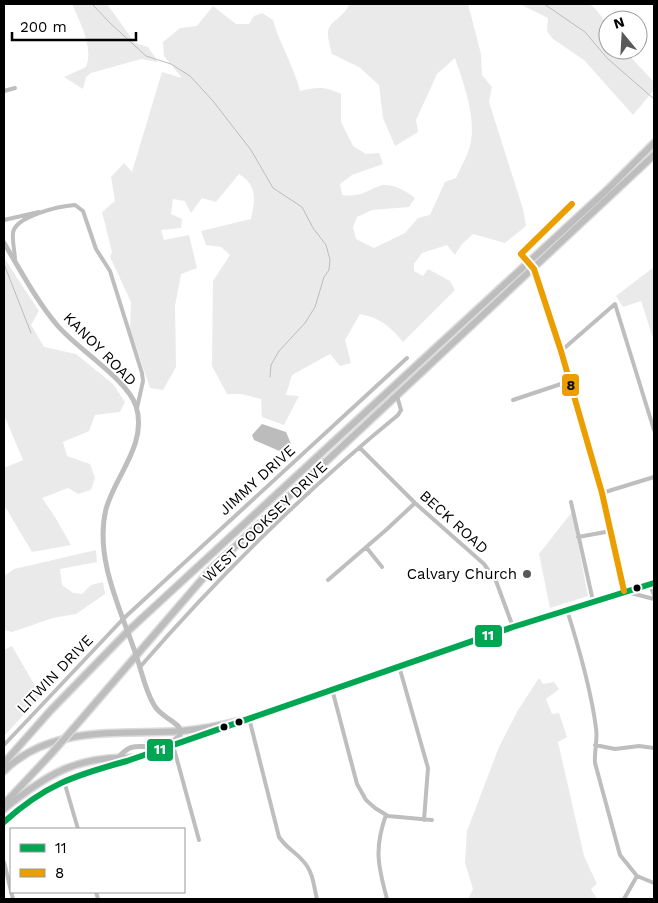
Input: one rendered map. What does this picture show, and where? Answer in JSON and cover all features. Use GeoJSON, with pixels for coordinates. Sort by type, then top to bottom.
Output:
{"type":"FeatureCollection","features":[{"type":"Feature","properties":{"kind":"highway"},"geometry":{"type":"LineString","coordinates":[[4,763],[51,710],[128,632],[529,262],[654,143]]}},
{"type":"Feature","properties":{"kind":"highway"},"geometry":{"type":"LineString","coordinates":[[4,804],[52,754],[210,570],[654,155]]}},
{"type":"Feature","properties":{"kind":"highway"},"geometry":{"type":"LineString","coordinates":[[4,770],[34,750],[55,741],[72,737],[105,733],[181,736],[238,721]]}},
{"type":"Feature","properties":{"kind":"highway"},"geometry":{"type":"LineString","coordinates":[[4,809],[52,773],[68,766],[86,760],[119,757],[135,758]]}},
{"type":"Feature","properties":{"kind":"main road"},"geometry":{"type":"LineString","coordinates":[[135,758],[173,745],[181,736],[249,718],[513,627],[624,591],[652,584]]}},
{"type":"Feature","properties":{"kind":"street"},"geometry":{"type":"LineString","coordinates":[[4,91],[15,88]]}},
{"type":"Feature","properties":{"kind":"street"},"geometry":{"type":"LineString","coordinates":[[572,204],[521,254],[534,269],[562,350],[602,493],[624,591],[635,596],[654,599]]}},
{"type":"Feature","properties":{"kind":"street"},"geometry":{"type":"LineString","coordinates":[[16,262],[13,232],[15,228],[28,218],[57,207],[79,206],[85,215],[96,248],[110,271],[142,373],[143,381],[136,408]]}},
{"type":"Feature","properties":{"kind":"street"},"geometry":{"type":"LineString","coordinates":[[4,220],[26,213],[46,212]]}},
{"type":"Feature","properties":{"kind":"street","name":"KANOY ROAD"},"geometry":{"type":"LineString","coordinates":[[4,243],[59,327],[122,385],[133,399],[136,408],[135,442],[110,498],[102,531],[109,571],[123,619],[154,706],[159,713],[178,725],[181,736]]}},
{"type":"Feature","properties":{"kind":"street"},"geometry":{"type":"LineString","coordinates":[[562,350],[616,304],[654,430]]}},
{"type":"Feature","properties":{"kind":"street","name":"JIMMY DRIVE"},"geometry":{"type":"LineString","coordinates":[[123,619],[407,358]]}},
{"type":"Feature","properties":{"kind":"street"},"geometry":{"type":"LineString","coordinates":[[385,378],[391,388]]}},
{"type":"Feature","properties":{"kind":"street"},"geometry":{"type":"LineString","coordinates":[[512,400],[570,381]]}},
{"type":"Feature","properties":{"kind":"street","name":"WEST COOKSEY DRIVE"},"geometry":{"type":"LineString","coordinates":[[140,667],[220,577],[398,415],[401,410],[396,396]]}},
{"type":"Feature","properties":{"kind":"street","name":"BECK ROAD"},"geometry":{"type":"LineString","coordinates":[[360,448],[490,572],[496,581],[513,627]]}},
{"type":"Feature","properties":{"kind":"street"},"geometry":{"type":"LineString","coordinates":[[602,493],[654,477]]}},
{"type":"Feature","properties":{"kind":"street"},"geometry":{"type":"LineString","coordinates":[[328,580],[366,548],[415,502]]}},
{"type":"Feature","properties":{"kind":"street"},"geometry":{"type":"LineString","coordinates":[[571,502],[593,601]]}},
{"type":"Feature","properties":{"kind":"street"},"geometry":{"type":"LineString","coordinates":[[578,537],[611,531]]}},
{"type":"Feature","properties":{"kind":"street"},"geometry":{"type":"LineString","coordinates":[[366,548],[382,567]]}},
{"type":"Feature","properties":{"kind":"street"},"geometry":{"type":"LineString","coordinates":[[652,584],[654,595]]}},
{"type":"Feature","properties":{"kind":"street"},"geometry":{"type":"LineString","coordinates":[[566,610],[579,652],[596,729],[595,763],[620,855],[637,876],[654,883]]}},
{"type":"Feature","properties":{"kind":"street","name":"LITWIN DRIVE"},"geometry":{"type":"LineString","coordinates":[[4,745],[123,619]]}},
{"type":"Feature","properties":{"kind":"street"},"geometry":{"type":"LineString","coordinates":[[399,666],[428,768],[424,820]]}},
{"type":"Feature","properties":{"kind":"street"},"geometry":{"type":"LineString","coordinates":[[332,689],[357,784],[366,800],[386,815],[432,820]]}},
{"type":"Feature","properties":{"kind":"street"},"geometry":{"type":"LineString","coordinates":[[249,718],[279,837],[287,849],[305,862],[311,872],[317,899]]}},
{"type":"Feature","properties":{"kind":"street"},"geometry":{"type":"LineString","coordinates":[[111,765],[132,746],[164,745],[181,736]]}},
{"type":"Feature","properties":{"kind":"street"},"geometry":{"type":"LineString","coordinates":[[173,745],[199,840]]}},
{"type":"Feature","properties":{"kind":"street"},"geometry":{"type":"LineString","coordinates":[[595,745],[615,749],[639,746],[654,748]]}},
{"type":"Feature","properties":{"kind":"street"},"geometry":{"type":"LineString","coordinates":[[4,822],[43,790],[64,781],[135,758]]}},
{"type":"Feature","properties":{"kind":"street"},"geometry":{"type":"LineString","coordinates":[[64,781],[78,828]]}},
{"type":"Feature","properties":{"kind":"street"},"geometry":{"type":"LineString","coordinates":[[386,815],[379,835],[377,853],[387,899]]}},
{"type":"Feature","properties":{"kind":"street"},"geometry":{"type":"LineString","coordinates":[[4,862],[10,887]]}},
{"type":"Feature","properties":{"kind":"street"},"geometry":{"type":"LineString","coordinates":[[624,899],[637,876]]}},
{"type":"Feature","properties":{"kind":"shaded area"},"geometry":{"type":"Polygon","coordinates":[[[72,4],[107,4],[135,43],[148,47],[158,62],[141,59],[91,73],[86,77],[83,89],[64,77],[86,67],[88,59],[85,35],[72,4]]]}},
{"type":"Feature","properties":{"kind":"shaded area"},"geometry":{"type":"Polygon","coordinates":[[[350,4],[468,4],[481,54],[482,75],[492,87],[489,102],[523,209],[526,226],[505,243],[473,234],[461,245],[455,255],[447,245],[422,253],[414,264],[414,271],[423,276],[428,269],[450,281],[455,290],[403,342],[384,324],[367,315],[360,314],[345,340],[351,363],[340,366],[330,354],[292,375],[286,395],[299,396],[284,425],[262,417],[261,399],[241,394],[227,394],[212,366],[213,281],[230,255],[221,247],[206,245],[201,231],[251,219],[254,199],[252,188],[239,174],[216,202],[202,198],[191,213],[185,201],[173,199],[171,214],[182,219],[181,228],[161,230],[164,240],[189,235],[197,268],[181,274],[175,306],[176,367],[163,390],[150,388],[130,329],[131,302],[110,257],[112,252],[102,212],[115,201],[111,177],[124,163],[132,172],[162,72],[182,78],[164,56],[163,42],[180,28],[197,26],[213,6],[236,24],[249,24],[254,16],[262,13],[273,20],[300,91],[321,88],[341,94],[341,122],[353,146],[366,154],[379,153],[383,164],[352,175],[340,184],[342,195],[354,195],[383,185],[402,189],[415,198],[409,207],[372,210],[357,217],[353,227],[356,239],[374,248],[405,233],[418,218],[430,215],[445,182],[456,178],[469,149],[472,127],[469,103],[455,58],[437,74],[416,120],[418,132],[395,146],[383,118],[379,85],[359,67],[332,54],[328,34],[329,29],[331,24],[350,4]]]}},
{"type":"Feature","properties":{"kind":"shaded area"},"geometry":{"type":"Polygon","coordinates":[[[520,4],[589,4],[595,8],[598,12],[598,60],[633,60],[654,82],[654,90],[633,115],[584,60],[553,39],[547,31],[548,18],[520,4]]]}},
{"type":"Feature","properties":{"kind":"shaded area"},"geometry":{"type":"Polygon","coordinates":[[[4,258],[39,311],[31,325],[44,347],[76,354],[113,384],[125,402],[120,412],[95,415],[89,431],[63,442],[67,456],[90,464],[95,478],[91,490],[78,494],[68,488],[42,498],[71,545],[32,552],[4,505],[4,468],[23,460],[4,415],[4,258]]]}},
{"type":"Feature","properties":{"kind":"shaded area"},"geometry":{"type":"Polygon","coordinates":[[[654,267],[654,341],[641,301],[623,307],[616,296],[654,267]]]}},
{"type":"Feature","properties":{"kind":"shaded area"},"geometry":{"type":"Polygon","coordinates":[[[262,424],[286,432],[291,444],[291,456],[254,440],[252,435],[262,424]]]}},
{"type":"Feature","properties":{"kind":"shaded area"},"geometry":{"type":"Polygon","coordinates":[[[572,512],[588,596],[550,608],[539,554],[572,512]]]}},
{"type":"Feature","properties":{"kind":"shaded area"},"geometry":{"type":"Polygon","coordinates":[[[96,550],[97,562],[60,569],[62,585],[73,593],[82,594],[91,585],[103,582],[105,594],[76,614],[53,618],[12,632],[4,630],[4,576],[14,569],[96,550]]]}},
{"type":"Feature","properties":{"kind":"shaded area"},"geometry":{"type":"Polygon","coordinates":[[[12,646],[41,696],[4,736],[4,650],[12,646]]]}},
{"type":"Feature","properties":{"kind":"shaded area"},"geometry":{"type":"Polygon","coordinates":[[[539,678],[543,684],[554,682],[559,689],[546,699],[552,714],[559,713],[567,737],[558,742],[584,856],[597,884],[591,889],[597,899],[468,899],[473,889],[465,863],[467,831],[499,747],[518,710],[539,678]]]}},
{"type":"Feature","properties":{"kind":"waterway"},"geometry":{"type":"LineString","coordinates":[[92,4],[146,56],[171,64],[190,76],[213,101],[251,150],[273,188],[302,207],[313,228],[326,245],[330,260],[329,270],[324,277],[315,307],[305,323],[279,351],[271,365],[270,377]]}},
{"type":"Feature","properties":{"kind":"waterway"},"geometry":{"type":"LineString","coordinates":[[544,4],[585,32],[607,58],[654,99]]}},
{"type":"Feature","properties":{"kind":"waterway"},"geometry":{"type":"LineString","coordinates":[[4,264],[31,333]]}},
{"type":"Feature","properties":{"kind":"transit line","name":"8"},"geometry":{"type":"LineString","coordinates":[[572,204],[521,254],[534,269],[561,351],[602,493],[624,591]]}},
{"type":"Feature","properties":{"kind":"transit line","name":"11"},"geometry":{"type":"LineString","coordinates":[[4,822],[47,790],[92,771],[127,761],[513,627],[654,583]]}},
{"type":"Feature","properties":{"kind":"place","name":"Calvary Church"},"geometry":{"type":"Point","coordinates":[527,574]}}]}
